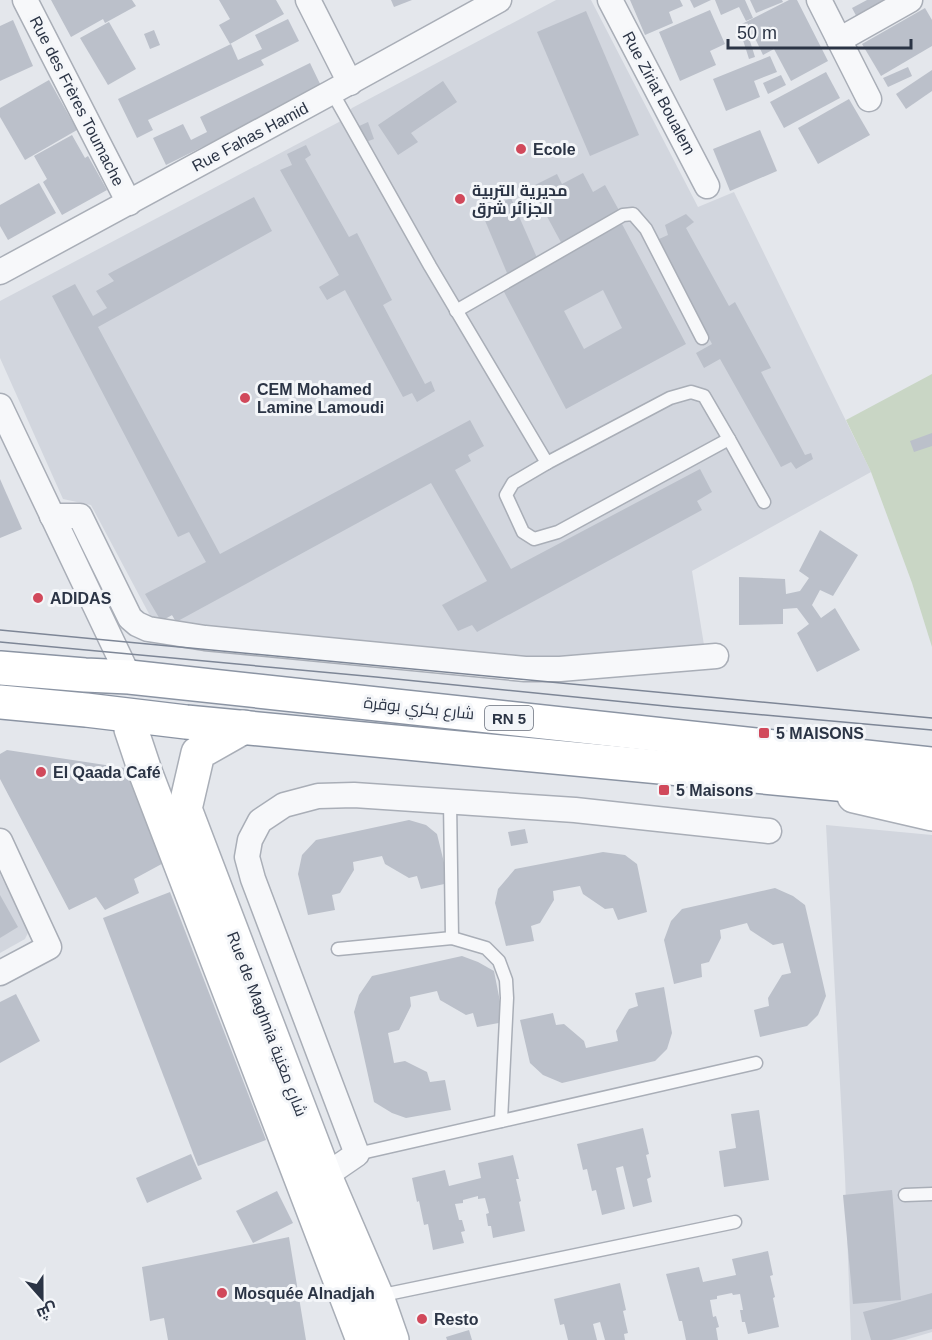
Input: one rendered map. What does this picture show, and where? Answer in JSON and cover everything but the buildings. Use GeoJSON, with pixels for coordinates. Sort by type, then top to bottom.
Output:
{"type":"FeatureCollection","features":[{"type":"Feature","properties":{"kind":"main road","name":"شارع بكري بوقرة"},"geometry":{"type":"LineString","coordinates":[[0,668],[129,677],[932,764]]}},
{"type":"Feature","properties":{"kind":"main road","name":"RN 5"},"geometry":{"type":"LineString","coordinates":[[0,702],[186,722],[932,793]]}},
{"type":"Feature","properties":{"kind":"main road","name":"RN 5"},"geometry":{"type":"LineString","coordinates":[[0,721],[131,729],[186,722]]}},
{"type":"Feature","properties":{"kind":"main road","name":"Rue de Maghnia شارع مغنية"},"geometry":{"type":"LineString","coordinates":[[244,727],[198,753],[185,809],[314,1181]]}},
{"type":"Feature","properties":{"kind":"main road","name":"Rue de Maghnia شارع مغنية"},"geometry":{"type":"LineString","coordinates":[[131,729],[146,774],[363,1300],[392,1340]]}},
{"type":"Feature","properties":{"kind":"main road"},"geometry":{"type":"LineString","coordinates":[[774,778],[932,814]]}},
{"type":"Feature","properties":{"kind":"main road","name":"Rue de Maghnia شارع مغنية"},"geometry":{"type":"LineString","coordinates":[[363,1300],[363,1340]]}},
{"type":"Feature","properties":{"kind":"street","name":"Rue des Frères Toumache"},"geometry":{"type":"LineString","coordinates":[[25,0],[129,202]]}},
{"type":"Feature","properties":{"kind":"street"},"geometry":{"type":"LineString","coordinates":[[308,0],[341,87]]}},
{"type":"Feature","properties":{"kind":"street","name":"Rue Fahas Hamid"},"geometry":{"type":"LineString","coordinates":[[0,272],[499,0]]}},
{"type":"Feature","properties":{"kind":"street","name":"Rue Ziriat Boualem"},"geometry":{"type":"LineString","coordinates":[[610,0],[708,186]]}},
{"type":"Feature","properties":{"kind":"street"},"geometry":{"type":"LineString","coordinates":[[819,0],[869,99]]}},
{"type":"Feature","properties":{"kind":"street"},"geometry":{"type":"LineString","coordinates":[[839,40],[910,0]]}},
{"type":"Feature","properties":{"kind":"street"},"geometry":{"type":"LineString","coordinates":[[0,406],[129,677]]}},
{"type":"Feature","properties":{"kind":"street"},"geometry":{"type":"LineString","coordinates":[[52,516],[80,516],[130,618],[148,629],[205,638],[525,669],[560,669],[716,656]]}},
{"type":"Feature","properties":{"kind":"street"},"geometry":{"type":"LineString","coordinates":[[314,1181],[357,1154],[253,879],[247,858],[250,840],[260,821],[284,805],[318,796],[354,795],[574,810],[769,831]]}},
{"type":"Feature","properties":{"kind":"street"},"geometry":{"type":"LineString","coordinates":[[0,841],[50,947],[0,973]]}},
{"type":"Feature","properties":{"kind":"lane"},"geometry":{"type":"LineString","coordinates":[[341,87],[456,311],[547,463]]}},
{"type":"Feature","properties":{"kind":"lane"},"geometry":{"type":"LineString","coordinates":[[456,311],[622,215],[633,214],[646,229],[702,338]]}},
{"type":"Feature","properties":{"kind":"lane"},"geometry":{"type":"LineString","coordinates":[[729,439],[558,532],[534,539],[524,532],[506,495],[513,483],[547,463],[670,398],[692,392],[704,396],[729,439],[764,502]]}},
{"type":"Feature","properties":{"kind":"lane"},"geometry":{"type":"LineString","coordinates":[[450,801],[452,938]]}},
{"type":"Feature","properties":{"kind":"lane"},"geometry":{"type":"LineString","coordinates":[[338,949],[452,938],[486,948],[499,961],[506,980],[507,998],[501,1121]]}},
{"type":"Feature","properties":{"kind":"lane"},"geometry":{"type":"LineString","coordinates":[[357,1154],[756,1063]]}},
{"type":"Feature","properties":{"kind":"lane"},"geometry":{"type":"LineString","coordinates":[[905,1195],[932,1194]]}},
{"type":"Feature","properties":{"kind":"lane"},"geometry":{"type":"LineString","coordinates":[[363,1300],[735,1222]]}},
{"type":"Feature","properties":{"kind":"shaded area"},"geometry":{"type":"Polygon","coordinates":[[[556,0],[591,0],[698,207],[734,192],[871,472],[692,571],[704,645],[561,661],[185,631],[172,615],[155,625],[91,505],[63,499],[0,358],[0,301],[339,122],[352,108],[556,0]]]}},
{"type":"Feature","properties":{"kind":"shaded area"},"geometry":{"type":"Polygon","coordinates":[[[826,825],[932,835],[932,1332],[905,1340],[851,1340],[845,1176],[826,825]]]}},
{"type":"Feature","properties":{"kind":"shaded area"},"geometry":{"type":"Polygon","coordinates":[[[0,874],[28,933],[25,939],[0,953],[0,874]]]}},
{"type":"Feature","properties":{"kind":"green space"},"geometry":{"type":"Polygon","coordinates":[[[932,374],[932,647],[912,583],[871,472],[846,420],[932,374]]]}},
{"type":"Feature","properties":{"kind":"tram line"},"geometry":{"type":"LineString","coordinates":[[0,630],[932,718]]}},
{"type":"Feature","properties":{"kind":"tram line"},"geometry":{"type":"LineString","coordinates":[[0,642],[932,730]]}},
{"type":"Feature","properties":{"kind":"place","name":"Ecole"},"geometry":{"type":"Point","coordinates":[521,149]}},
{"type":"Feature","properties":{"kind":"place","name":"مديرية التربية الجزائر شرق"},"geometry":{"type":"Point","coordinates":[460,199]}},
{"type":"Feature","properties":{"kind":"place","name":"CEM Mohamed Lamine Lamoudi"},"geometry":{"type":"Point","coordinates":[245,398]}},
{"type":"Feature","properties":{"kind":"place","name":"ADIDAS"},"geometry":{"type":"Point","coordinates":[38,598]}},
{"type":"Feature","properties":{"kind":"place","name":"5 MAISONS"},"geometry":{"type":"Point","coordinates":[764,733]}},
{"type":"Feature","properties":{"kind":"place","name":"El Qaada Café"},"geometry":{"type":"Point","coordinates":[41,772]}},
{"type":"Feature","properties":{"kind":"place","name":"5 Maisons"},"geometry":{"type":"Point","coordinates":[664,790]}},
{"type":"Feature","properties":{"kind":"place","name":"Mosquée Alnadjah"},"geometry":{"type":"Point","coordinates":[222,1293]}},
{"type":"Feature","properties":{"kind":"place","name":"Resto"},"geometry":{"type":"Point","coordinates":[422,1319]}}]}
